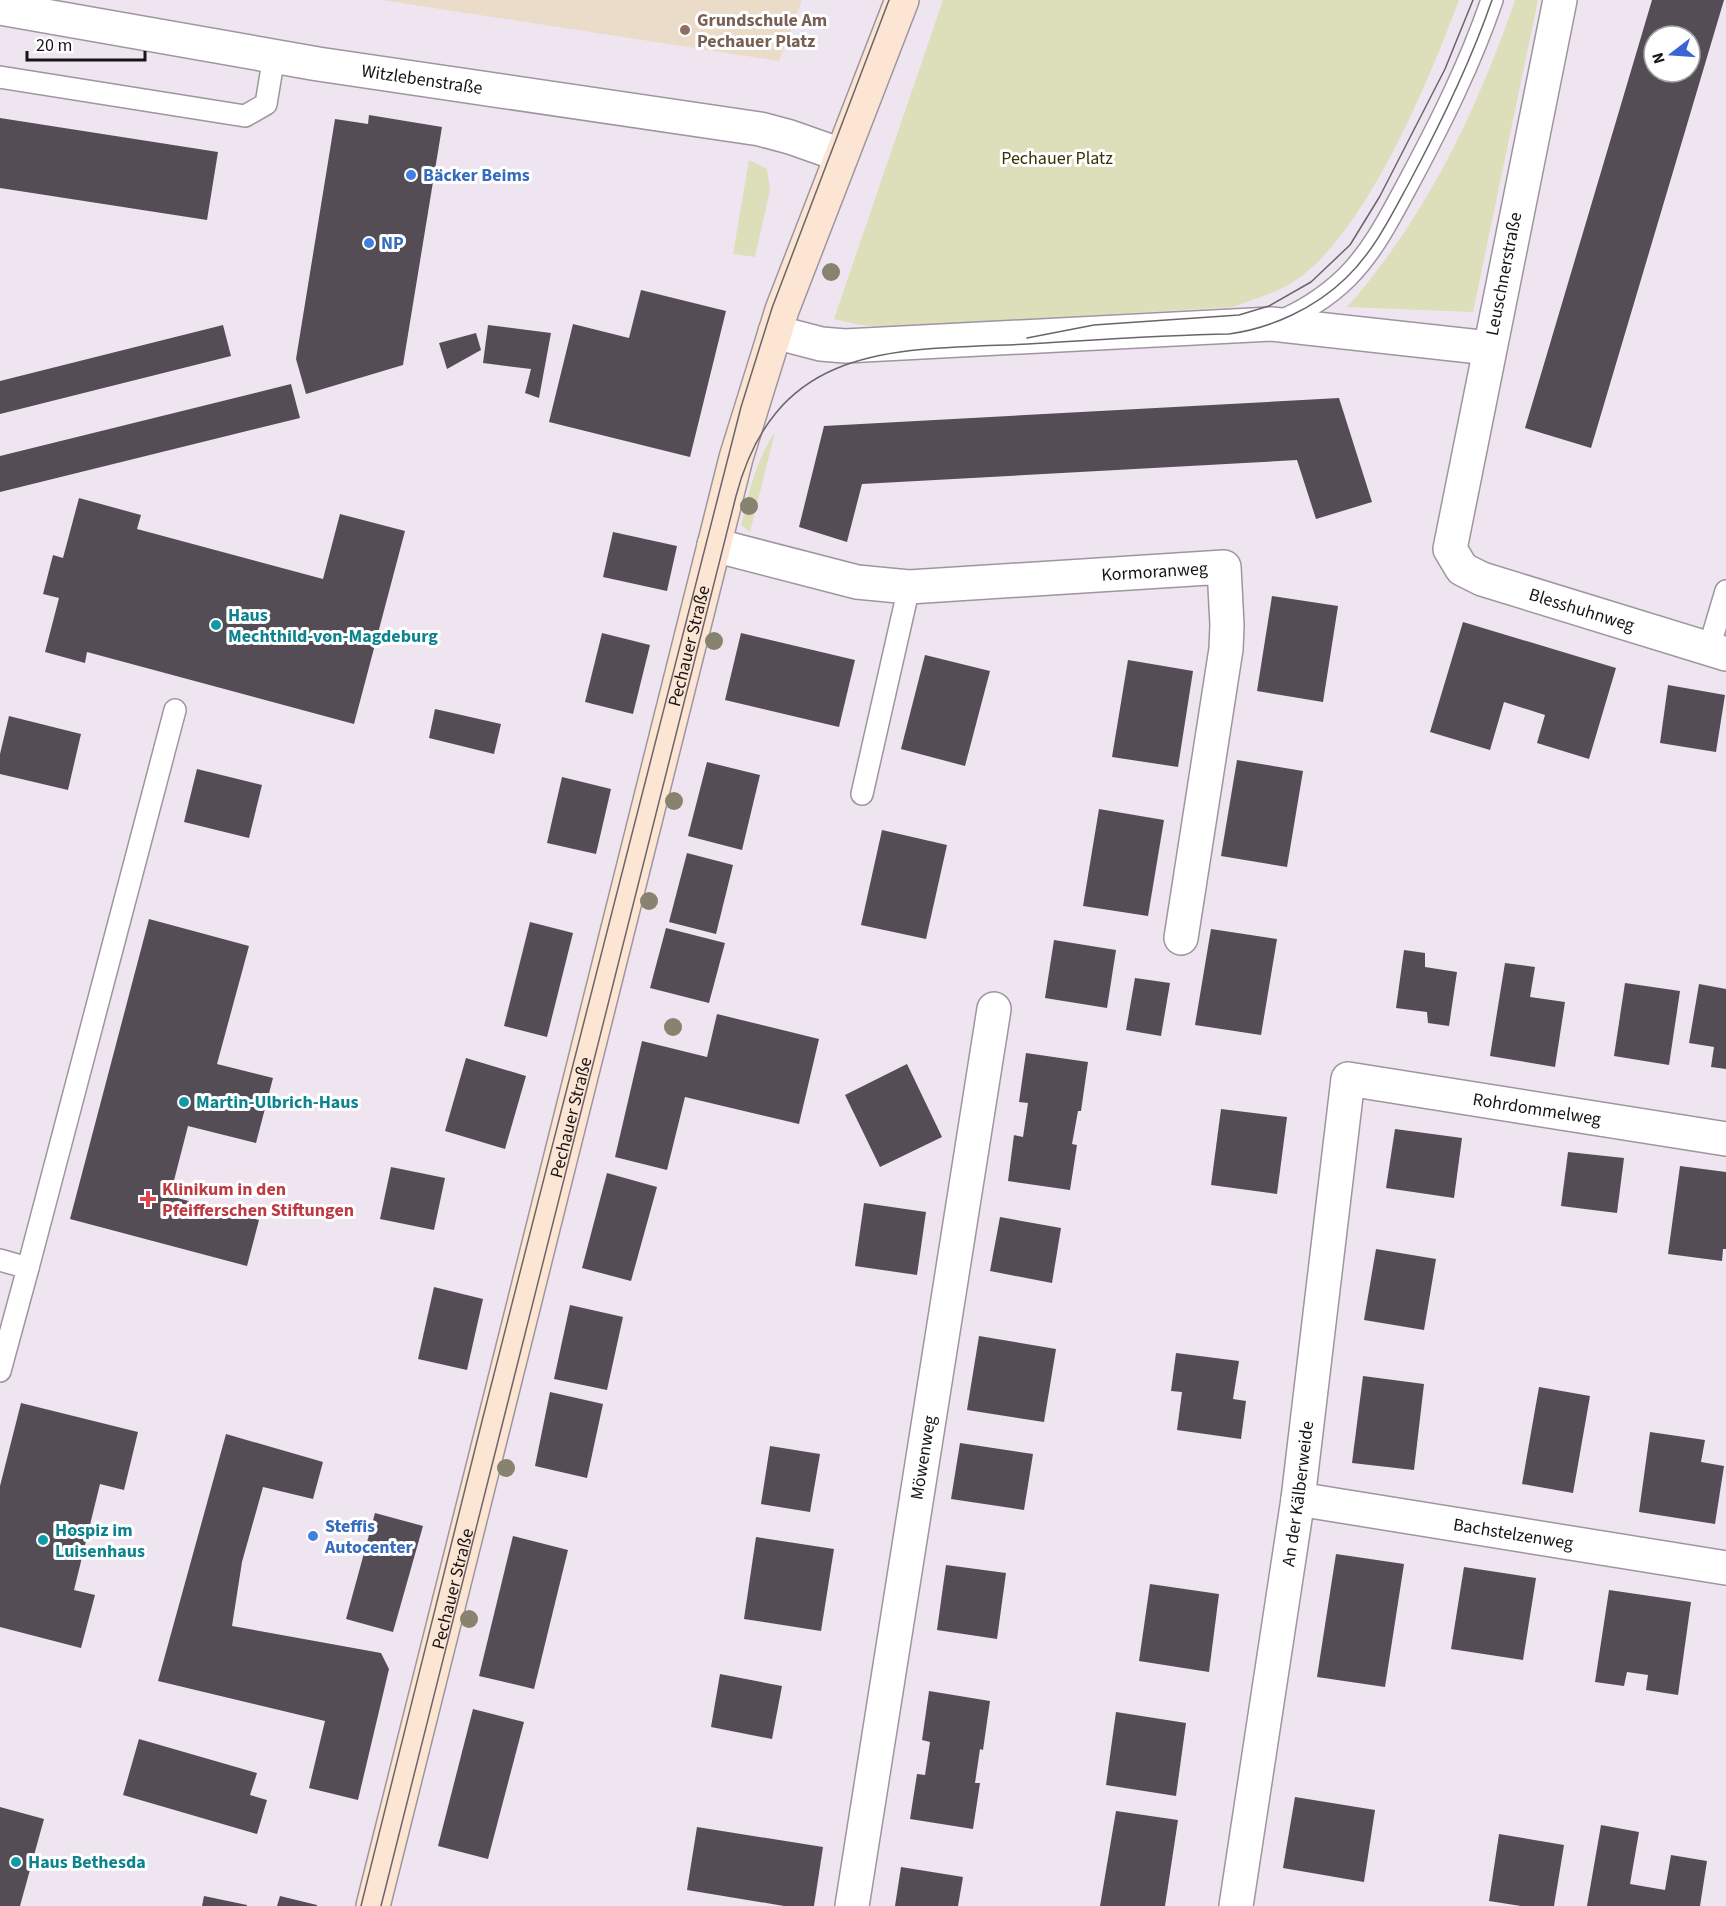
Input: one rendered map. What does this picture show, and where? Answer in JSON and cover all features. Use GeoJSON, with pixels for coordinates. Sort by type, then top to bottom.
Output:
{"type":"FeatureCollection","features":[{"type":"Feature","properties":{"kind":"main road"},"geometry":{"type":"LineString","coordinates":[[775,332],[902,0]]}},
{"type":"Feature","properties":{"kind":"main road","name":"Pechauer Straße"},"geometry":{"type":"LineString","coordinates":[[373,1906],[714,545],[751,405],[775,332]]}},
{"type":"Feature","properties":{"kind":"street","name":"Leuschnerstraße"},"geometry":{"type":"LineString","coordinates":[[1450,549],[1560,0]]}},
{"type":"Feature","properties":{"kind":"street","name":"Witzlebenstraße"},"geometry":{"type":"LineString","coordinates":[[0,8],[274,56],[760,129],[841,155]]}},
{"type":"Feature","properties":{"kind":"street"},"geometry":{"type":"LineString","coordinates":[[775,332],[826,345],[845,346],[1271,324],[1489,348]]}},
{"type":"Feature","properties":{"kind":"street","name":"Kormoranweg"},"geometry":{"type":"LineString","coordinates":[[714,545],[857,582],[909,587],[1224,567],[1226,649],[1181,938]]}},
{"type":"Feature","properties":{"kind":"street","name":"Blesshuhnweg"},"geometry":{"type":"LineString","coordinates":[[1450,549],[1462,569],[1482,579],[1717,651]]}},
{"type":"Feature","properties":{"kind":"street","name":"Möwenweg"},"geometry":{"type":"LineString","coordinates":[[852,1906],[994,1009]]}},
{"type":"Feature","properties":{"kind":"street","name":"Rohrdommelweg"},"geometry":{"type":"LineString","coordinates":[[1348,1079],[1726,1139]]}},
{"type":"Feature","properties":{"kind":"street","name":"An der Kälberweide"},"geometry":{"type":"LineString","coordinates":[[1236,1906],[1299,1499],[1348,1079]]}},
{"type":"Feature","properties":{"kind":"street","name":"Bachstelzenweg"},"geometry":{"type":"LineString","coordinates":[[1299,1499],[1726,1568]]}},
{"type":"Feature","properties":{"kind":"lane"},"geometry":{"type":"LineString","coordinates":[[1271,324],[1301,310],[1336,287],[1368,253],[1447,112],[1466,72],[1492,0]]}},
{"type":"Feature","properties":{"kind":"lane"},"geometry":{"type":"LineString","coordinates":[[0,77],[245,116],[266,104],[274,56]]}},
{"type":"Feature","properties":{"kind":"lane"},"geometry":{"type":"LineString","coordinates":[[862,794],[909,587]]}},
{"type":"Feature","properties":{"kind":"lane"},"geometry":{"type":"LineString","coordinates":[[1717,651],[1726,591]]}},
{"type":"Feature","properties":{"kind":"lane"},"geometry":{"type":"LineString","coordinates":[[0,1371],[175,710]]}},
{"type":"Feature","properties":{"kind":"lane"},"geometry":{"type":"LineString","coordinates":[[0,1260],[28,1268]]}},
{"type":"Feature","properties":{"kind":"shaded area","name":"Grundschule Am Pechauer Platz"},"geometry":{"type":"Polygon","coordinates":[[[382,0],[802,0],[779,61],[382,0]]]}},
{"type":"Feature","properties":{"kind":"green space","name":"Pechauer Platz"},"geometry":{"type":"Polygon","coordinates":[[[943,0],[1459,0],[1413,111],[1371,191],[1347,227],[1322,257],[1296,280],[1281,289],[1233,307],[887,327],[860,325],[834,319],[943,0]]]}},
{"type":"Feature","properties":{"kind":"green space"},"geometry":{"type":"Polygon","coordinates":[[[1515,0],[1538,0],[1473,312],[1347,307],[1401,238],[1446,162],[1484,82],[1515,0]]]}},
{"type":"Feature","properties":{"kind":"green space"},"geometry":{"type":"Polygon","coordinates":[[[749,160],[767,169],[770,190],[755,257],[733,254],[749,160]]]}},
{"type":"Feature","properties":{"kind":"green space"},"geometry":{"type":"Polygon","coordinates":[[[775,432],[750,532],[741,525],[747,500],[758,465],[775,432]]]}},
{"type":"Feature","properties":{"kind":"building"},"geometry":{"type":"Polygon","coordinates":[[[1652,0],[1724,0],[1702,74],[1702,24],[1645,24],[1652,0]]]}},
{"type":"Feature","properties":{"kind":"building"},"geometry":{"type":"Polygon","coordinates":[[[1642,34],[1642,84],[1699,84],[1591,448],[1525,428],[1642,34]]]}},
{"type":"Feature","properties":{"kind":"building","name":"NP"},"geometry":{"type":"Polygon","coordinates":[[[369,115],[442,127],[403,365],[306,394],[296,359],[335,119],[368,124],[369,115]]]}},
{"type":"Feature","properties":{"kind":"building"},"geometry":{"type":"Polygon","coordinates":[[[0,118],[218,152],[207,220],[0,188],[0,118]]]}},
{"type":"Feature","properties":{"kind":"building"},"geometry":{"type":"Polygon","coordinates":[[[641,290],[726,311],[690,457],[549,422],[573,324],[629,338],[641,290]]]}},
{"type":"Feature","properties":{"kind":"building"},"geometry":{"type":"Polygon","coordinates":[[[223,325],[231,356],[0,414],[0,381],[223,325]]]}},
{"type":"Feature","properties":{"kind":"building"},"geometry":{"type":"Polygon","coordinates":[[[488,325],[551,333],[539,398],[525,393],[531,369],[483,363],[488,325]]]}},
{"type":"Feature","properties":{"kind":"building"},"geometry":{"type":"Polygon","coordinates":[[[476,333],[481,350],[447,369],[439,343],[476,333]]]}},
{"type":"Feature","properties":{"kind":"building"},"geometry":{"type":"Polygon","coordinates":[[[291,384],[300,418],[0,492],[0,456],[291,384]]]}},
{"type":"Feature","properties":{"kind":"building"},"geometry":{"type":"Polygon","coordinates":[[[1339,398],[1372,502],[1316,519],[1297,460],[862,484],[847,542],[799,527],[824,426],[1339,398]]]}},
{"type":"Feature","properties":{"kind":"building","name":"Haus Mechthild-von-Magdeburg"},"geometry":{"type":"Polygon","coordinates":[[[79,498],[141,515],[137,529],[323,579],[340,514],[405,531],[354,724],[87,652],[85,663],[45,652],[59,598],[43,594],[53,555],[63,558],[79,498]]]}},
{"type":"Feature","properties":{"kind":"building"},"geometry":{"type":"Polygon","coordinates":[[[613,532],[677,546],[667,591],[603,577],[613,532]]]}},
{"type":"Feature","properties":{"kind":"building"},"geometry":{"type":"Polygon","coordinates":[[[1272,596],[1338,606],[1323,702],[1257,691],[1272,596]]]}},
{"type":"Feature","properties":{"kind":"building"},"geometry":{"type":"Polygon","coordinates":[[[1463,622],[1616,668],[1589,759],[1537,743],[1545,715],[1504,702],[1490,750],[1430,732],[1463,622]]]}},
{"type":"Feature","properties":{"kind":"building"},"geometry":{"type":"Polygon","coordinates":[[[602,633],[650,645],[633,714],[585,702],[602,633]]]}},
{"type":"Feature","properties":{"kind":"building"},"geometry":{"type":"Polygon","coordinates":[[[741,633],[855,660],[839,727],[725,700],[741,633]]]}},
{"type":"Feature","properties":{"kind":"building"},"geometry":{"type":"Polygon","coordinates":[[[925,655],[990,671],[965,766],[901,749],[925,655]]]}},
{"type":"Feature","properties":{"kind":"building"},"geometry":{"type":"Polygon","coordinates":[[[1128,660],[1193,671],[1178,767],[1112,757],[1128,660]]]}},
{"type":"Feature","properties":{"kind":"building"},"geometry":{"type":"Polygon","coordinates":[[[1668,685],[1725,695],[1716,752],[1660,743],[1668,685]]]}},
{"type":"Feature","properties":{"kind":"building"},"geometry":{"type":"Polygon","coordinates":[[[435,709],[501,724],[494,754],[429,738],[435,709]]]}},
{"type":"Feature","properties":{"kind":"building"},"geometry":{"type":"Polygon","coordinates":[[[9,716],[81,734],[68,790],[0,774],[0,754],[9,716]]]}},
{"type":"Feature","properties":{"kind":"building"},"geometry":{"type":"Polygon","coordinates":[[[1237,760],[1303,771],[1287,867],[1221,856],[1237,760]]]}},
{"type":"Feature","properties":{"kind":"building"},"geometry":{"type":"Polygon","coordinates":[[[707,762],[760,775],[742,850],[688,836],[707,762]]]}},
{"type":"Feature","properties":{"kind":"building"},"geometry":{"type":"Polygon","coordinates":[[[197,769],[262,785],[249,838],[184,822],[197,769]]]}},
{"type":"Feature","properties":{"kind":"building"},"geometry":{"type":"Polygon","coordinates":[[[562,777],[611,789],[596,854],[547,843],[562,777]]]}},
{"type":"Feature","properties":{"kind":"building"},"geometry":{"type":"Polygon","coordinates":[[[1099,809],[1164,820],[1148,916],[1083,906],[1099,809]]]}},
{"type":"Feature","properties":{"kind":"building"},"geometry":{"type":"Polygon","coordinates":[[[882,830],[947,845],[926,939],[861,925],[882,830]]]}},
{"type":"Feature","properties":{"kind":"building"},"geometry":{"type":"Polygon","coordinates":[[[687,853],[733,865],[716,934],[669,922],[687,853]]]}},
{"type":"Feature","properties":{"kind":"building","name":"Martin-Ulbrich-Haus"},"geometry":{"type":"Polygon","coordinates":[[[149,919],[249,946],[217,1064],[273,1078],[256,1143],[188,1126],[170,1196],[259,1220],[247,1266],[70,1219],[149,919]]]}},
{"type":"Feature","properties":{"kind":"building"},"geometry":{"type":"Polygon","coordinates":[[[530,922],[573,933],[547,1037],[504,1026],[530,922]]]}},
{"type":"Feature","properties":{"kind":"building"},"geometry":{"type":"Polygon","coordinates":[[[666,928],[725,943],[709,1003],[650,988],[666,928]]]}},
{"type":"Feature","properties":{"kind":"building"},"geometry":{"type":"Polygon","coordinates":[[[1211,929],[1277,939],[1261,1035],[1195,1025],[1211,929]]]}},
{"type":"Feature","properties":{"kind":"building"},"geometry":{"type":"Polygon","coordinates":[[[1054,940],[1116,950],[1107,1008],[1045,998],[1054,940]]]}},
{"type":"Feature","properties":{"kind":"building"},"geometry":{"type":"Polygon","coordinates":[[[1404,950],[1425,953],[1425,967],[1457,972],[1449,1026],[1428,1023],[1427,1012],[1396,1008],[1404,950]]]}},
{"type":"Feature","properties":{"kind":"building"},"geometry":{"type":"Polygon","coordinates":[[[1505,963],[1535,967],[1530,997],[1565,1002],[1555,1067],[1490,1056],[1505,963]]]}},
{"type":"Feature","properties":{"kind":"building"},"geometry":{"type":"Polygon","coordinates":[[[1135,978],[1170,983],[1161,1036],[1126,1030],[1135,978]]]}},
{"type":"Feature","properties":{"kind":"building"},"geometry":{"type":"Polygon","coordinates":[[[1625,983],[1680,991],[1669,1065],[1614,1056],[1625,983]]]}},
{"type":"Feature","properties":{"kind":"building"},"geometry":{"type":"Polygon","coordinates":[[[1699,984],[1726,989],[1726,1069],[1711,1067],[1714,1047],[1689,1043],[1699,984]]]}},
{"type":"Feature","properties":{"kind":"building"},"geometry":{"type":"Polygon","coordinates":[[[717,1014],[819,1039],[799,1124],[685,1097],[667,1170],[615,1157],[642,1041],[707,1057],[717,1014]]]}},
{"type":"Feature","properties":{"kind":"building"},"geometry":{"type":"Polygon","coordinates":[[[1026,1053],[1088,1062],[1081,1111],[1078,1111],[1072,1144],[1077,1145],[1070,1190],[1008,1181],[1014,1135],[1023,1137],[1028,1103],[1019,1102],[1026,1053]]]}},
{"type":"Feature","properties":{"kind":"building"},"geometry":{"type":"Polygon","coordinates":[[[466,1058],[526,1076],[505,1149],[445,1131],[466,1058]]]}},
{"type":"Feature","properties":{"kind":"building"},"geometry":{"type":"Polygon","coordinates":[[[907,1064],[942,1137],[880,1167],[845,1095],[907,1064]]]}},
{"type":"Feature","properties":{"kind":"building"},"geometry":{"type":"Polygon","coordinates":[[[1221,1109],[1287,1117],[1277,1194],[1211,1185],[1221,1109]]]}},
{"type":"Feature","properties":{"kind":"building"},"geometry":{"type":"Polygon","coordinates":[[[1395,1129],[1462,1138],[1454,1198],[1386,1188],[1395,1129]]]}},
{"type":"Feature","properties":{"kind":"building"},"geometry":{"type":"Polygon","coordinates":[[[1568,1152],[1624,1158],[1617,1213],[1561,1206],[1568,1152]]]}},
{"type":"Feature","properties":{"kind":"building"},"geometry":{"type":"Polygon","coordinates":[[[1680,1166],[1726,1172],[1726,1249],[1723,1249],[1722,1261],[1668,1254],[1680,1166]]]}},
{"type":"Feature","properties":{"kind":"building"},"geometry":{"type":"Polygon","coordinates":[[[391,1167],[445,1178],[434,1230],[380,1219],[391,1167]]]}},
{"type":"Feature","properties":{"kind":"building"},"geometry":{"type":"Polygon","coordinates":[[[607,1173],[657,1187],[631,1281],[582,1268],[607,1173]]]}},
{"type":"Feature","properties":{"kind":"building"},"geometry":{"type":"Polygon","coordinates":[[[864,1203],[926,1212],[917,1275],[855,1266],[864,1203]]]}},
{"type":"Feature","properties":{"kind":"building"},"geometry":{"type":"Polygon","coordinates":[[[1000,1217],[1061,1228],[1052,1283],[990,1271],[1000,1217]]]}},
{"type":"Feature","properties":{"kind":"building"},"geometry":{"type":"Polygon","coordinates":[[[1376,1249],[1436,1259],[1424,1330],[1364,1320],[1376,1249]]]}},
{"type":"Feature","properties":{"kind":"building"},"geometry":{"type":"Polygon","coordinates":[[[434,1287],[483,1299],[467,1370],[418,1359],[434,1287]]]}},
{"type":"Feature","properties":{"kind":"building"},"geometry":{"type":"Polygon","coordinates":[[[570,1305],[623,1317],[607,1390],[554,1379],[570,1305]]]}},
{"type":"Feature","properties":{"kind":"building"},"geometry":{"type":"Polygon","coordinates":[[[979,1336],[1056,1349],[1044,1422],[967,1410],[979,1336]]]}},
{"type":"Feature","properties":{"kind":"building"},"geometry":{"type":"Polygon","coordinates":[[[1176,1353],[1239,1361],[1233,1399],[1246,1401],[1241,1439],[1177,1430],[1182,1392],[1171,1391],[1176,1353]]]}},
{"type":"Feature","properties":{"kind":"building"},"geometry":{"type":"Polygon","coordinates":[[[1363,1376],[1424,1384],[1414,1470],[1352,1463],[1363,1376]]]}},
{"type":"Feature","properties":{"kind":"building"},"geometry":{"type":"Polygon","coordinates":[[[1539,1387],[1590,1396],[1573,1493],[1522,1484],[1539,1387]]]}},
{"type":"Feature","properties":{"kind":"building"},"geometry":{"type":"Polygon","coordinates":[[[550,1392],[603,1404],[587,1478],[535,1466],[550,1392]]]}},
{"type":"Feature","properties":{"kind":"building","name":"Hospiz im Luisenhaus"},"geometry":{"type":"Polygon","coordinates":[[[21,1403],[138,1432],[124,1490],[100,1484],[74,1590],[95,1595],[81,1648],[0,1627],[0,1486],[21,1403]]]}},
{"type":"Feature","properties":{"kind":"building"},"geometry":{"type":"Polygon","coordinates":[[[1650,1432],[1705,1440],[1701,1462],[1724,1466],[1715,1524],[1639,1512],[1650,1432]]]}},
{"type":"Feature","properties":{"kind":"building"},"geometry":{"type":"Polygon","coordinates":[[[226,1434],[323,1462],[313,1499],[263,1487],[242,1562],[232,1626],[381,1653],[389,1669],[358,1800],[309,1788],[325,1721],[158,1681],[226,1434]]]}},
{"type":"Feature","properties":{"kind":"building"},"geometry":{"type":"Polygon","coordinates":[[[960,1443],[1033,1454],[1024,1510],[951,1499],[960,1443]]]}},
{"type":"Feature","properties":{"kind":"building"},"geometry":{"type":"Polygon","coordinates":[[[770,1446],[820,1454],[810,1512],[761,1504],[770,1446]]]}},
{"type":"Feature","properties":{"kind":"building"},"geometry":{"type":"Polygon","coordinates":[[[375,1513],[423,1526],[393,1632],[346,1619],[375,1513]]]}},
{"type":"Feature","properties":{"kind":"building"},"geometry":{"type":"Polygon","coordinates":[[[513,1536],[568,1550],[534,1689],[479,1676],[513,1536]]]}},
{"type":"Feature","properties":{"kind":"building"},"geometry":{"type":"Polygon","coordinates":[[[756,1537],[834,1549],[821,1631],[744,1619],[756,1537]]]}},
{"type":"Feature","properties":{"kind":"building"},"geometry":{"type":"Polygon","coordinates":[[[1336,1554],[1404,1564],[1385,1687],[1317,1677],[1336,1554]]]}},
{"type":"Feature","properties":{"kind":"building"},"geometry":{"type":"Polygon","coordinates":[[[946,1565],[1006,1573],[997,1639],[937,1630],[946,1565]]]}},
{"type":"Feature","properties":{"kind":"building"},"geometry":{"type":"Polygon","coordinates":[[[1464,1567],[1536,1578],[1523,1660],[1451,1649],[1464,1567]]]}},
{"type":"Feature","properties":{"kind":"building"},"geometry":{"type":"Polygon","coordinates":[[[1150,1584],[1219,1594],[1209,1672],[1139,1661],[1150,1584]]]}},
{"type":"Feature","properties":{"kind":"building"},"geometry":{"type":"Polygon","coordinates":[[[1609,1590],[1691,1602],[1678,1695],[1646,1690],[1648,1675],[1627,1672],[1624,1686],[1595,1682],[1609,1590]]]}},
{"type":"Feature","properties":{"kind":"building"},"geometry":{"type":"Polygon","coordinates":[[[720,1674],[782,1686],[772,1739],[711,1727],[720,1674]]]}},
{"type":"Feature","properties":{"kind":"building"},"geometry":{"type":"Polygon","coordinates":[[[929,1691],[990,1701],[983,1750],[980,1749],[975,1783],[980,1783],[973,1829],[910,1819],[917,1774],[925,1775],[930,1742],[922,1740],[929,1691]]]}},
{"type":"Feature","properties":{"kind":"building"},"geometry":{"type":"Polygon","coordinates":[[[473,1709],[524,1722],[488,1859],[438,1846],[473,1709]]]}},
{"type":"Feature","properties":{"kind":"building"},"geometry":{"type":"Polygon","coordinates":[[[1116,1712],[1186,1723],[1176,1796],[1106,1785],[1116,1712]]]}},
{"type":"Feature","properties":{"kind":"building"},"geometry":{"type":"Polygon","coordinates":[[[139,1739],[257,1773],[250,1795],[267,1800],[257,1834],[123,1795],[139,1739]]]}},
{"type":"Feature","properties":{"kind":"building"},"geometry":{"type":"Polygon","coordinates":[[[1295,1797],[1375,1810],[1364,1882],[1283,1868],[1295,1797]]]}},
{"type":"Feature","properties":{"kind":"building","name":"Haus Bethesda"},"geometry":{"type":"Polygon","coordinates":[[[0,1807],[44,1819],[20,1906],[0,1906],[0,1807]]]}},
{"type":"Feature","properties":{"kind":"building"},"geometry":{"type":"Polygon","coordinates":[[[1116,1811],[1178,1820],[1165,1906],[1100,1906],[1116,1811]]]}},
{"type":"Feature","properties":{"kind":"building"},"geometry":{"type":"Polygon","coordinates":[[[1601,1825],[1639,1832],[1630,1884],[1665,1890],[1671,1855],[1707,1861],[1700,1906],[1587,1906],[1601,1825]]]}},
{"type":"Feature","properties":{"kind":"building"},"geometry":{"type":"Polygon","coordinates":[[[697,1827],[823,1847],[814,1906],[784,1906],[687,1890],[697,1827]]]}},
{"type":"Feature","properties":{"kind":"building"},"geometry":{"type":"Polygon","coordinates":[[[1499,1834],[1564,1845],[1554,1906],[1521,1906],[1489,1901],[1499,1834]]]}},
{"type":"Feature","properties":{"kind":"building"},"geometry":{"type":"Polygon","coordinates":[[[901,1867],[963,1877],[958,1906],[895,1906],[901,1867]]]}},
{"type":"Feature","properties":{"kind":"building"},"geometry":{"type":"Polygon","coordinates":[[[204,1896],[247,1905],[247,1906],[202,1906],[204,1896]]]}},
{"type":"Feature","properties":{"kind":"building"},"geometry":{"type":"Polygon","coordinates":[[[280,1896],[317,1905],[317,1906],[277,1906],[280,1896]]]}},
{"type":"Feature","properties":{"kind":"tram line"},"geometry":{"type":"LineString","coordinates":[[361,1906],[481,1425],[741,407],[772,308],[889,0]]}},
{"type":"Feature","properties":{"kind":"tram line"},"geometry":{"type":"LineString","coordinates":[[1027,338],[1094,325],[1239,315],[1269,306],[1311,282],[1350,245],[1380,196],[1445,69],[1473,0]]}},
{"type":"Feature","properties":{"kind":"tram line"},"geometry":{"type":"LineString","coordinates":[[381,1906],[736,496],[755,445],[780,408],[812,381],[848,364],[888,354],[932,348],[1229,334],[1277,322],[1321,299],[1356,268],[1381,233],[1444,116],[1465,70],[1492,0]]}},
{"type":"Feature","properties":{"kind":"place","name":"Grundschule Am Pechauer Platz"},"geometry":{"type":"Point","coordinates":[685,30]}},
{"type":"Feature","properties":{"kind":"place","name":"Bäcker Beims"},"geometry":{"type":"Point","coordinates":[411,175]}},
{"type":"Feature","properties":{"kind":"place","name":"NP"},"geometry":{"type":"Point","coordinates":[369,243]}},
{"type":"Feature","properties":{"kind":"place","name":"Haus Mechthild-von-Magdeburg"},"geometry":{"type":"Point","coordinates":[216,625]}},
{"type":"Feature","properties":{"kind":"place","name":"Martin-Ulbrich-Haus"},"geometry":{"type":"Point","coordinates":[184,1102]}},
{"type":"Feature","properties":{"kind":"place","name":"Klinikum in den Pfeifferschen Stiftungen"},"geometry":{"type":"Point","coordinates":[148,1199]}},
{"type":"Feature","properties":{"kind":"place","name":"Steffis Autocenter"},"geometry":{"type":"Point","coordinates":[313,1536]}},
{"type":"Feature","properties":{"kind":"place","name":"Hospiz im Luisenhaus"},"geometry":{"type":"Point","coordinates":[43,1540]}},
{"type":"Feature","properties":{"kind":"place","name":"Haus Bethesda"},"geometry":{"type":"Point","coordinates":[16,1862]}}]}
